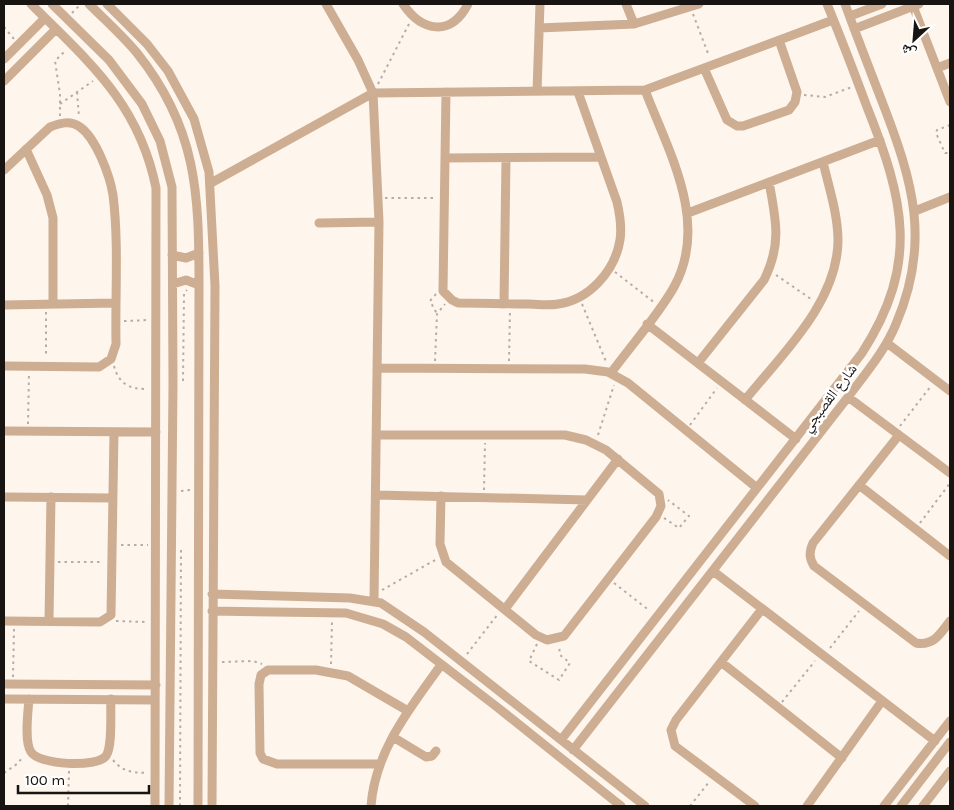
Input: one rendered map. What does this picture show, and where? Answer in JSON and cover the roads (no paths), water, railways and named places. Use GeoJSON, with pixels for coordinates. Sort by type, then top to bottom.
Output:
{"type":"FeatureCollection","features":[{"type":"Feature","properties":{"kind":"street"},"geometry":{"type":"LineString","coordinates":[[31,4],[99,73],[138,129],[151,164],[156,188],[155,806]]}},
{"type":"Feature","properties":{"kind":"street"},"geometry":{"type":"LineString","coordinates":[[52,4],[109,60],[142,104],[160,140],[172,187],[173,384],[169,806]]}},
{"type":"Feature","properties":{"kind":"street"},"geometry":{"type":"LineString","coordinates":[[89,4],[123,38],[161,87],[173,108],[190,152],[195,177],[200,285],[198,426],[194,490],[198,806]]}},
{"type":"Feature","properties":{"kind":"street"},"geometry":{"type":"LineString","coordinates":[[107,4],[133,29],[168,70],[182,94],[203,145],[211,183],[215,286],[212,806]]}},
{"type":"Feature","properties":{"kind":"street"},"geometry":{"type":"LineString","coordinates":[[326,4],[358,60],[373,93],[379,222],[379,368],[375,597]]}},
{"type":"Feature","properties":{"kind":"street"},"geometry":{"type":"LineString","coordinates":[[403,4],[413,17],[422,24],[433,27],[444,26],[455,21],[463,14],[468,4]]}},
{"type":"Feature","properties":{"kind":"street"},"geometry":{"type":"LineString","coordinates":[[537,91],[540,4]]}},
{"type":"Feature","properties":{"kind":"street"},"geometry":{"type":"LineString","coordinates":[[626,4],[634,24]]}},
{"type":"Feature","properties":{"kind":"street","name":"شارع القصبجي"},"geometry":{"type":"LineString","coordinates":[[561,740],[862,353],[882,318],[891,293],[898,260],[900,220],[894,180],[827,4]]}},
{"type":"Feature","properties":{"kind":"street","name":"شارع القصبجي"},"geometry":{"type":"LineString","coordinates":[[573,750],[848,397],[887,342],[904,306],[916,242],[915,211],[909,177],[903,156],[845,4]]}},
{"type":"Feature","properties":{"kind":"street"},"geometry":{"type":"LineString","coordinates":[[850,16],[882,4]]}},
{"type":"Feature","properties":{"kind":"street"},"geometry":{"type":"LineString","coordinates":[[539,28],[634,24],[694,5]]}},
{"type":"Feature","properties":{"kind":"street"},"geometry":{"type":"LineString","coordinates":[[854,29],[916,5],[950,102]]}},
{"type":"Feature","properties":{"kind":"street"},"geometry":{"type":"LineString","coordinates":[[4,59],[45,18]]}},
{"type":"Feature","properties":{"kind":"street"},"geometry":{"type":"LineString","coordinates":[[211,183],[373,93],[645,90],[834,20]]}},
{"type":"Feature","properties":{"kind":"street"},"geometry":{"type":"LineString","coordinates":[[4,81],[56,29]]}},
{"type":"Feature","properties":{"kind":"street"},"geometry":{"type":"LineString","coordinates":[[123,38],[133,29]]}},
{"type":"Feature","properties":{"kind":"street"},"geometry":{"type":"LineString","coordinates":[[28,35],[39,46]]}},
{"type":"Feature","properties":{"kind":"street"},"geometry":{"type":"LineString","coordinates":[[708,66],[727,120],[737,126],[743,126],[789,110],[795,102],[797,92],[779,40]]}},
{"type":"Feature","properties":{"kind":"street"},"geometry":{"type":"LineString","coordinates":[[99,73],[109,60]]}},
{"type":"Feature","properties":{"kind":"street"},"geometry":{"type":"LineString","coordinates":[[937,68],[950,63]]}},
{"type":"Feature","properties":{"kind":"street"},"geometry":{"type":"LineString","coordinates":[[614,375],[674,287],[683,267],[688,246],[687,202],[645,90]]}},
{"type":"Feature","properties":{"kind":"street"},"geometry":{"type":"LineString","coordinates":[[446,92],[443,289],[452,300],[458,303],[507,304],[558,304],[579,297],[592,288],[610,268],[620,240],[621,221],[617,202],[578,92]]}},
{"type":"Feature","properties":{"kind":"street"},"geometry":{"type":"LineString","coordinates":[[4,170],[42,133],[60,123],[79,126],[88,134],[101,158],[112,192],[116,321],[116,344],[111,359],[99,367],[4,366]]}},
{"type":"Feature","properties":{"kind":"street"},"geometry":{"type":"LineString","coordinates":[[688,213],[880,140]]}},
{"type":"Feature","properties":{"kind":"street"},"geometry":{"type":"LineString","coordinates":[[26,149],[47,194],[53,218],[50,304]]}},
{"type":"Feature","properties":{"kind":"street"},"geometry":{"type":"LineString","coordinates":[[445,158],[600,157]]}},
{"type":"Feature","properties":{"kind":"street"},"geometry":{"type":"LineString","coordinates":[[506,158],[507,304]]}},
{"type":"Feature","properties":{"kind":"street"},"geometry":{"type":"LineString","coordinates":[[745,400],[819,305],[829,285],[838,241],[836,218],[823,162]]}},
{"type":"Feature","properties":{"kind":"street"},"geometry":{"type":"LineString","coordinates":[[195,177],[209,172]]}},
{"type":"Feature","properties":{"kind":"street"},"geometry":{"type":"LineString","coordinates":[[698,363],[764,280],[768,271],[776,242],[777,227],[769,182]]}},
{"type":"Feature","properties":{"kind":"street"},"geometry":{"type":"LineString","coordinates":[[915,211],[950,197]]}},
{"type":"Feature","properties":{"kind":"street"},"geometry":{"type":"LineString","coordinates":[[319,222],[379,222]]}},
{"type":"Feature","properties":{"kind":"street"},"geometry":{"type":"LineString","coordinates":[[172,255],[186,258],[199,253]]}},
{"type":"Feature","properties":{"kind":"street"},"geometry":{"type":"LineString","coordinates":[[173,284],[186,280],[200,285]]}},
{"type":"Feature","properties":{"kind":"street"},"geometry":{"type":"LineString","coordinates":[[4,305],[115,303]]}},
{"type":"Feature","properties":{"kind":"street"},"geometry":{"type":"LineString","coordinates":[[647,324],[796,438]]}},
{"type":"Feature","properties":{"kind":"street"},"geometry":{"type":"LineString","coordinates":[[887,342],[950,392]]}},
{"type":"Feature","properties":{"kind":"street"},"geometry":{"type":"LineString","coordinates":[[379,368],[597,369],[614,375],[757,488]]}},
{"type":"Feature","properties":{"kind":"street"},"geometry":{"type":"LineString","coordinates":[[156,387],[173,384]]}},
{"type":"Feature","properties":{"kind":"street"},"geometry":{"type":"LineString","coordinates":[[848,397],[949,469]]}},
{"type":"Feature","properties":{"kind":"street"},"geometry":{"type":"LineString","coordinates":[[198,426],[213,424]]}},
{"type":"Feature","properties":{"kind":"street"},"geometry":{"type":"LineString","coordinates":[[4,431],[156,432]]}},
{"type":"Feature","properties":{"kind":"street"},"geometry":{"type":"LineString","coordinates":[[4,621],[100,622],[108,619],[113,611],[114,432]]}},
{"type":"Feature","properties":{"kind":"street"},"geometry":{"type":"LineString","coordinates":[[897,433],[813,543],[810,555],[814,566],[916,643],[930,643],[937,638],[950,621]]}},
{"type":"Feature","properties":{"kind":"street"},"geometry":{"type":"LineString","coordinates":[[378,435],[565,435],[595,444],[618,459],[658,494],[661,506],[658,514],[564,636],[559,639],[541,638],[453,569],[443,556],[440,544],[441,496]]}},
{"type":"Feature","properties":{"kind":"street"},"geometry":{"type":"LineString","coordinates":[[504,608],[618,459]]}},
{"type":"Feature","properties":{"kind":"street"},"geometry":{"type":"LineString","coordinates":[[859,485],[950,556]]}},
{"type":"Feature","properties":{"kind":"street"},"geometry":{"type":"LineString","coordinates":[[156,499],[171,495]]}},
{"type":"Feature","properties":{"kind":"street"},"geometry":{"type":"LineString","coordinates":[[377,495],[587,500]]}},
{"type":"Feature","properties":{"kind":"street"},"geometry":{"type":"LineString","coordinates":[[4,497],[114,498]]}},
{"type":"Feature","properties":{"kind":"street"},"geometry":{"type":"LineString","coordinates":[[49,621],[51,497]]}},
{"type":"Feature","properties":{"kind":"street"},"geometry":{"type":"LineString","coordinates":[[724,532],[736,542]]}},
{"type":"Feature","properties":{"kind":"street"},"geometry":{"type":"LineString","coordinates":[[713,572],[935,741]]}},
{"type":"Feature","properties":{"kind":"street"},"geometry":{"type":"LineString","coordinates":[[212,594],[375,597],[501,691],[645,806]]}},
{"type":"Feature","properties":{"kind":"street"},"geometry":{"type":"LineString","coordinates":[[239,594],[239,611]]}},
{"type":"Feature","properties":{"kind":"street"},"geometry":{"type":"LineString","coordinates":[[755,806],[675,746],[671,730],[762,609]]}},
{"type":"Feature","properties":{"kind":"street"},"geometry":{"type":"LineString","coordinates":[[212,611],[332,612],[359,616],[384,624],[406,637],[621,806]]}},
{"type":"Feature","properties":{"kind":"street"},"geometry":{"type":"LineString","coordinates":[[721,662],[842,758]]}},
{"type":"Feature","properties":{"kind":"street"},"geometry":{"type":"LineString","coordinates":[[371,806],[379,764],[408,711],[441,665]]}},
{"type":"Feature","properties":{"kind":"street"},"geometry":{"type":"LineString","coordinates":[[379,764],[277,764],[263,759],[260,752],[259,684],[261,675],[268,670],[330,671],[363,683],[408,711]]}},
{"type":"Feature","properties":{"kind":"street"},"geometry":{"type":"LineString","coordinates":[[8,684],[156,685]]}},
{"type":"Feature","properties":{"kind":"street"},"geometry":{"type":"LineString","coordinates":[[132,685],[132,699]]}},
{"type":"Feature","properties":{"kind":"street"},"geometry":{"type":"LineString","coordinates":[[197,689],[212,688]]}},
{"type":"Feature","properties":{"kind":"street"},"geometry":{"type":"LineString","coordinates":[[497,707],[501,691]]}},
{"type":"Feature","properties":{"kind":"street"},"geometry":{"type":"LineString","coordinates":[[4,699],[156,700]]}},
{"type":"Feature","properties":{"kind":"street"},"geometry":{"type":"LineString","coordinates":[[29,699],[29,749],[36,758],[41,760],[96,763],[105,757],[108,752],[111,699]]}},
{"type":"Feature","properties":{"kind":"street"},"geometry":{"type":"LineString","coordinates":[[807,806],[882,701]]}},
{"type":"Feature","properties":{"kind":"street"},"geometry":{"type":"LineString","coordinates":[[579,718],[591,727]]}},
{"type":"Feature","properties":{"kind":"street"},"geometry":{"type":"LineString","coordinates":[[884,806],[950,721]]}},
{"type":"Feature","properties":{"kind":"street"},"geometry":{"type":"LineString","coordinates":[[156,734],[170,733]]}},
{"type":"Feature","properties":{"kind":"street"},"geometry":{"type":"LineString","coordinates":[[393,737],[426,757],[432,756],[436,751]]}},
{"type":"Feature","properties":{"kind":"street"},"geometry":{"type":"LineString","coordinates":[[901,806],[950,742]]}},
{"type":"Feature","properties":{"kind":"street"},"geometry":{"type":"LineString","coordinates":[[923,806],[950,771]]}}]}
